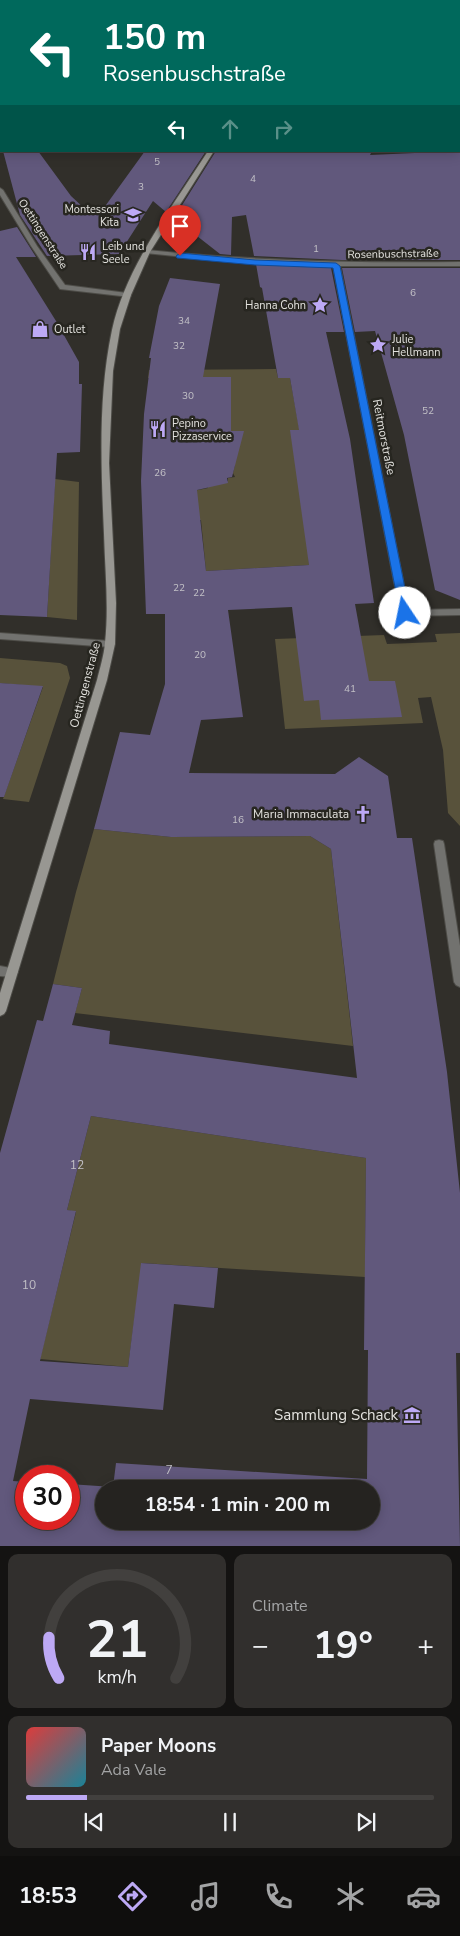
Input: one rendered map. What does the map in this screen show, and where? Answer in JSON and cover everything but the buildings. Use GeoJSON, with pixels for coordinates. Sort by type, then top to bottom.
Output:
{"type":"FeatureCollection","features":[{"type":"Feature","properties":{"kind":"main road","name":"Oettingenstraße"},"geometry":{"type":"LineString","coordinates":[[0,1011],[102,680],[110,644],[111,603],[105,463],[109,371],[116,329],[127,295],[147,252],[210,152]]}},
{"type":"Feature","properties":{"kind":"street","name":"Oettingenstraße"},"geometry":{"type":"LineString","coordinates":[[0,190],[34,246],[63,287],[127,295]]}},
{"type":"Feature","properties":{"kind":"street","name":"Rosenbuschstraße"},"geometry":{"type":"LineString","coordinates":[[147,252],[255,263],[336,266],[460,264]]}},
{"type":"Feature","properties":{"kind":"street","name":"Reitmorstraße"},"geometry":{"type":"LineString","coordinates":[[336,266],[405,613],[460,612]]}},
{"type":"Feature","properties":{"kind":"street"},"geometry":{"type":"LineString","coordinates":[[0,636],[110,644]]}},
{"type":"Feature","properties":{"kind":"street"},"geometry":{"type":"LineString","coordinates":[[438,844],[460,982]]}},
{"type":"Feature","properties":{"kind":"street"},"geometry":{"type":"LineString","coordinates":[[0,971],[12,972]]}},
{"type":"Feature","properties":{"kind":"shaded area"},"geometry":{"type":"Polygon","coordinates":[[[276,369],[278,378],[290,378],[305,460],[309,565],[206,571],[201,520],[143,523],[193,491],[208,488],[207,486],[228,481],[228,478],[235,477],[233,473],[235,465],[229,449],[230,377],[148,378],[149,370],[276,369]]]}},
{"type":"Feature","properties":{"kind":"shaded area"},"geometry":{"type":"Polygon","coordinates":[[[55,479],[79,482],[77,620],[47,617],[55,479]]]}},
{"type":"Feature","properties":{"kind":"shaded area"},"geometry":{"type":"Polygon","coordinates":[[[460,633],[460,826],[448,813],[443,750],[431,697],[418,698],[423,723],[285,729],[275,639],[384,635],[387,644],[437,642],[435,634],[460,633]]]}},
{"type":"Feature","properties":{"kind":"shaded area"},"geometry":{"type":"Polygon","coordinates":[[[0,658],[60,663],[67,666],[70,678],[29,802],[3,799],[43,687],[0,683],[0,658]]]}},
{"type":"Feature","properties":{"kind":"shaded area"},"geometry":{"type":"Polygon","coordinates":[[[94,829],[171,837],[310,836],[331,849],[353,1046],[75,1013],[82,988],[53,984],[94,829]]]}},
{"type":"Feature","properties":{"kind":"shaded area"},"geometry":{"type":"Polygon","coordinates":[[[91,1116],[366,1158],[365,1277],[142,1263],[128,1367],[40,1359],[76,1212],[67,1210],[91,1116]]]}},
{"type":"Feature","properties":{"kind":"place","name":"Montessori Kita"},"geometry":{"type":"Point","coordinates":[133,215]}},
{"type":"Feature","properties":{"kind":"place","name":"Leib und Seele"},"geometry":{"type":"Point","coordinates":[88,252]}},
{"type":"Feature","properties":{"kind":"place","name":"Hanna Cohn"},"geometry":{"type":"Point","coordinates":[320,305]}},
{"type":"Feature","properties":{"kind":"place","name":"Outlet"},"geometry":{"type":"Point","coordinates":[40,329]}},
{"type":"Feature","properties":{"kind":"place","name":"Julie Hellmann"},"geometry":{"type":"Point","coordinates":[378,345]}},
{"type":"Feature","properties":{"kind":"place","name":"Pepino Pizzaservice"},"geometry":{"type":"Point","coordinates":[158,429]}},
{"type":"Feature","properties":{"kind":"place","name":"Maria Immaculata"},"geometry":{"type":"Point","coordinates":[363,814]}},
{"type":"Feature","properties":{"kind":"place","name":"Sammlung Schack"},"geometry":{"type":"Point","coordinates":[412,1415]}},
{"type":"Feature","properties":{"kind":"route"},"geometry":{"type":"LineString","coordinates":[[180,256],[255,263],[336,266],[405,613]]}}]}
